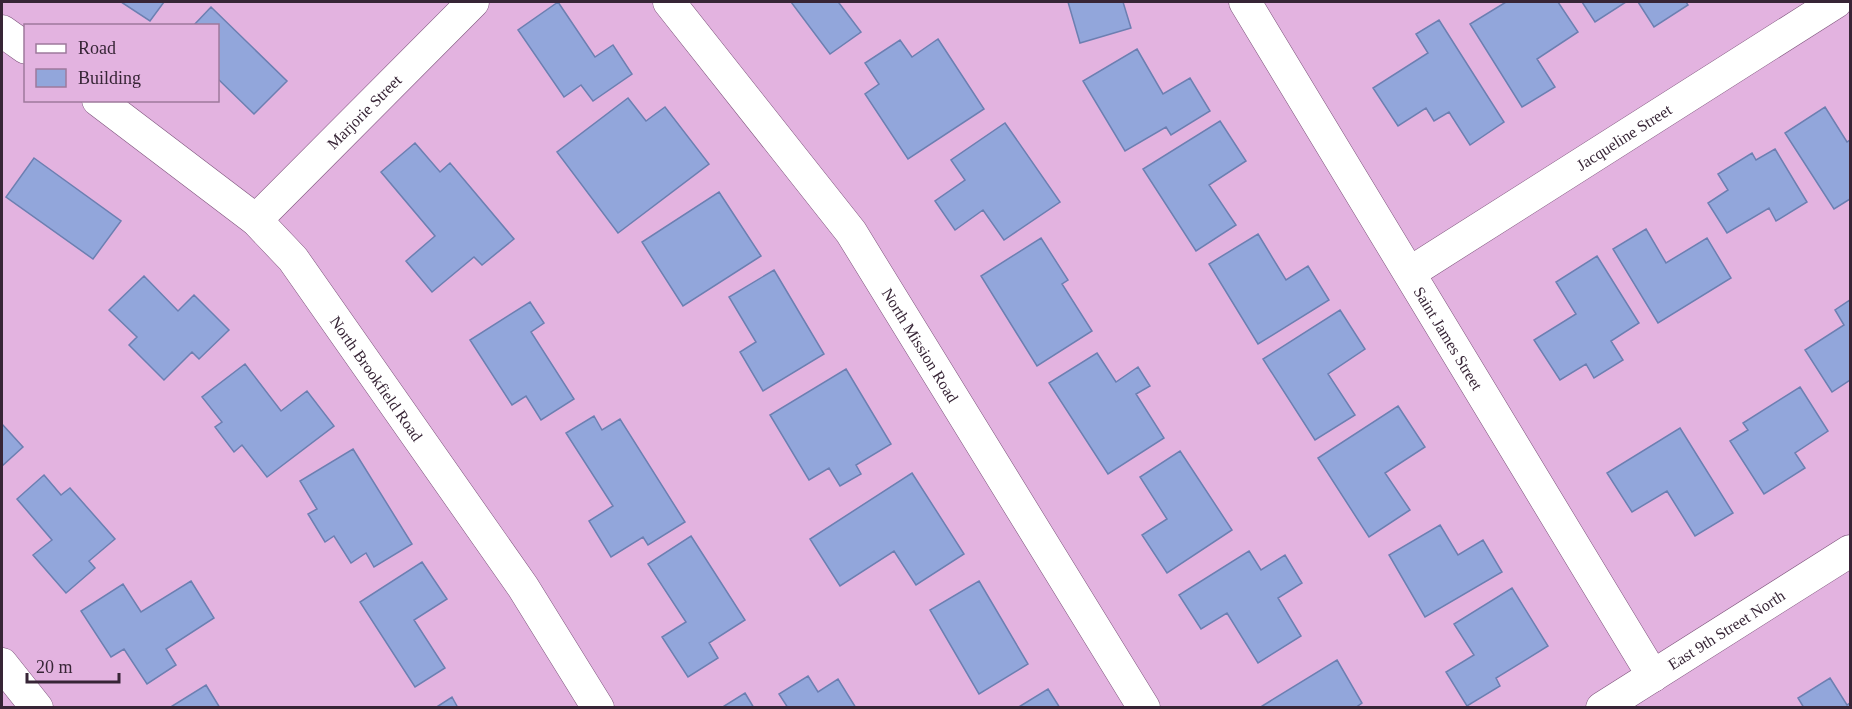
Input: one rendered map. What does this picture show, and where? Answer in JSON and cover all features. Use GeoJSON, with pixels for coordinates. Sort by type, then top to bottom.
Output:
{"type":"FeatureCollection","features":[{"type":"Feature","properties":{"kind":"street","name":"Marjorie Street"},"geometry":{"type":"LineString","coordinates":[[256,220],[472,2]]}},
{"type":"Feature","properties":{"kind":"street","name":"North Mission Road"},"geometry":{"type":"LineString","coordinates":[[669,2],[851,232],[1144,708]]}},
{"type":"Feature","properties":{"kind":"street","name":"Saint James Street"},"geometry":{"type":"LineString","coordinates":[[1245,2],[1411,272],[1653,676]]}},
{"type":"Feature","properties":{"kind":"street","name":"Jacqueline Street"},"geometry":{"type":"LineString","coordinates":[[1411,272],[1836,2]]}},
{"type":"Feature","properties":{"kind":"street"},"geometry":{"type":"LineString","coordinates":[[2,31],[24,47]]}},
{"type":"Feature","properties":{"kind":"street","name":"North Brookfield Road"},"geometry":{"type":"LineString","coordinates":[[101,102],[256,220],[293,259],[523,587],[598,708]]}},
{"type":"Feature","properties":{"kind":"street","name":"East 9th Street North"},"geometry":{"type":"LineString","coordinates":[[1602,708],[1851,551]]}},
{"type":"Feature","properties":{"kind":"street"},"geometry":{"type":"LineString","coordinates":[[2,664],[36,708]]}},
{"type":"Feature","properties":{"kind":"building"},"geometry":{"type":"Polygon","coordinates":[[[121,2],[164,2],[150,21],[121,2]]]}},
{"type":"Feature","properties":{"kind":"building"},"geometry":{"type":"Polygon","coordinates":[[[558,2],[595,57],[613,45],[632,74],[593,101],[581,85],[564,97],[518,30],[558,2]]]}},
{"type":"Feature","properties":{"kind":"building"},"geometry":{"type":"Polygon","coordinates":[[[791,2],[841,2],[839,3],[861,32],[830,54],[791,2]]]}},
{"type":"Feature","properties":{"kind":"building"},"geometry":{"type":"Polygon","coordinates":[[[1068,2],[1123,2],[1131,28],[1080,43],[1068,2]]]}},
{"type":"Feature","properties":{"kind":"building"},"geometry":{"type":"Polygon","coordinates":[[[1506,2],[1558,2],[1578,32],[1537,59],[1555,87],[1522,107],[1470,24],[1506,2]]]}},
{"type":"Feature","properties":{"kind":"building"},"geometry":{"type":"Polygon","coordinates":[[[1582,2],[1626,2],[1595,22],[1582,2]]]}},
{"type":"Feature","properties":{"kind":"building"},"geometry":{"type":"Polygon","coordinates":[[[1638,2],[1686,2],[1688,5],[1654,27],[1638,2]]]}},
{"type":"Feature","properties":{"kind":"building"},"geometry":{"type":"Polygon","coordinates":[[[211,7],[287,81],[254,114],[219,80],[219,24],[195,24],[211,7]]]}},
{"type":"Feature","properties":{"kind":"building"},"geometry":{"type":"Polygon","coordinates":[[[1439,20],[1504,122],[1470,145],[1449,112],[1434,121],[1426,108],[1398,126],[1373,88],[1428,53],[1416,34],[1439,20]]]}},
{"type":"Feature","properties":{"kind":"building"},"geometry":{"type":"Polygon","coordinates":[[[938,39],[984,109],[908,159],[865,94],[879,84],[865,63],[900,40],[912,57],[938,39]]]}},
{"type":"Feature","properties":{"kind":"building"},"geometry":{"type":"Polygon","coordinates":[[[1137,49],[1163,94],[1190,78],[1210,111],[1171,135],[1166,127],[1125,151],[1083,81],[1137,49]]]}},
{"type":"Feature","properties":{"kind":"building"},"geometry":{"type":"Polygon","coordinates":[[[628,98],[646,121],[665,107],[709,164],[618,233],[557,152],[628,98]]]}},
{"type":"Feature","properties":{"kind":"building"},"geometry":{"type":"Polygon","coordinates":[[[1825,107],[1847,142],[1850,140],[1850,199],[1834,209],[1785,133],[1825,107]]]}},
{"type":"Feature","properties":{"kind":"building"},"geometry":{"type":"Polygon","coordinates":[[[1220,121],[1246,161],[1209,185],[1236,225],[1196,251],[1143,169],[1220,121]]]}},
{"type":"Feature","properties":{"kind":"building"},"geometry":{"type":"Polygon","coordinates":[[[1005,123],[1060,202],[1004,240],[983,210],[955,230],[935,201],[965,180],[951,160],[1005,123]]]}},
{"type":"Feature","properties":{"kind":"building"},"geometry":{"type":"Polygon","coordinates":[[[415,143],[440,172],[450,163],[514,239],[482,265],[474,257],[432,292],[406,261],[435,236],[381,172],[415,143]]]}},
{"type":"Feature","properties":{"kind":"building"},"geometry":{"type":"Polygon","coordinates":[[[1775,149],[1807,202],[1776,221],[1769,208],[1727,233],[1708,203],[1728,190],[1718,174],[1752,153],[1756,160],[1775,149]]]}},
{"type":"Feature","properties":{"kind":"building"},"geometry":{"type":"Polygon","coordinates":[[[34,158],[121,221],[93,259],[6,197],[34,158]]]}},
{"type":"Feature","properties":{"kind":"building"},"geometry":{"type":"Polygon","coordinates":[[[719,192],[761,256],[683,306],[642,242],[719,192]]]}},
{"type":"Feature","properties":{"kind":"building"},"geometry":{"type":"Polygon","coordinates":[[[1646,229],[1666,263],[1707,238],[1731,278],[1658,323],[1613,249],[1646,229]]]}},
{"type":"Feature","properties":{"kind":"building"},"geometry":{"type":"Polygon","coordinates":[[[1258,234],[1286,280],[1308,266],[1329,300],[1258,344],[1209,264],[1258,234]]]}},
{"type":"Feature","properties":{"kind":"building"},"geometry":{"type":"Polygon","coordinates":[[[1041,238],[1068,280],[1062,284],[1092,331],[1037,366],[981,276],[1041,238]]]}},
{"type":"Feature","properties":{"kind":"building"},"geometry":{"type":"Polygon","coordinates":[[[1597,256],[1639,323],[1611,341],[1623,360],[1594,378],[1586,364],[1560,380],[1534,340],[1576,314],[1556,282],[1597,256]]]}},
{"type":"Feature","properties":{"kind":"building"},"geometry":{"type":"Polygon","coordinates":[[[774,270],[824,354],[763,391],[740,352],[756,342],[729,297],[774,270]]]}},
{"type":"Feature","properties":{"kind":"building"},"geometry":{"type":"Polygon","coordinates":[[[144,276],[178,311],[194,295],[229,330],[199,359],[192,352],[164,380],[129,345],[137,337],[109,310],[144,276]]]}},
{"type":"Feature","properties":{"kind":"building"},"geometry":{"type":"Polygon","coordinates":[[[1850,300],[1850,380],[1832,392],[1805,350],[1844,325],[1835,310],[1850,300]]]}},
{"type":"Feature","properties":{"kind":"building"},"geometry":{"type":"Polygon","coordinates":[[[530,302],[544,323],[531,332],[574,399],[541,420],[526,396],[512,405],[470,340],[530,302]]]}},
{"type":"Feature","properties":{"kind":"building"},"geometry":{"type":"Polygon","coordinates":[[[1340,310],[1365,349],[1328,374],[1355,415],[1315,440],[1263,359],[1340,310]]]}},
{"type":"Feature","properties":{"kind":"building"},"geometry":{"type":"Polygon","coordinates":[[[1097,353],[1116,382],[1138,367],[1150,386],[1136,394],[1164,438],[1108,474],[1049,383],[1097,353]]]}},
{"type":"Feature","properties":{"kind":"building"},"geometry":{"type":"Polygon","coordinates":[[[245,364],[281,411],[307,391],[334,426],[267,477],[242,445],[234,452],[215,427],[222,422],[202,397],[245,364]]]}},
{"type":"Feature","properties":{"kind":"building"},"geometry":{"type":"Polygon","coordinates":[[[846,369],[891,444],[856,465],[861,474],[840,486],[829,468],[809,480],[770,415],[846,369]]]}},
{"type":"Feature","properties":{"kind":"building"},"geometry":{"type":"Polygon","coordinates":[[[1800,387],[1828,431],[1795,453],[1805,468],[1764,494],[1730,441],[1748,430],[1743,423],[1800,387]]]}},
{"type":"Feature","properties":{"kind":"building"},"geometry":{"type":"Polygon","coordinates":[[[1398,406],[1425,447],[1385,473],[1410,510],[1369,537],[1318,458],[1398,406]]]}},
{"type":"Feature","properties":{"kind":"building"},"geometry":{"type":"Polygon","coordinates":[[[594,416],[602,430],[620,419],[685,522],[648,545],[643,537],[611,557],[589,521],[613,506],[566,433],[594,416]]]}},
{"type":"Feature","properties":{"kind":"building"},"geometry":{"type":"Polygon","coordinates":[[[2,424],[23,447],[2,466],[2,424]]]}},
{"type":"Feature","properties":{"kind":"building"},"geometry":{"type":"Polygon","coordinates":[[[1680,428],[1733,513],[1695,536],[1667,491],[1632,512],[1607,473],[1680,428]]]}},
{"type":"Feature","properties":{"kind":"building"},"geometry":{"type":"Polygon","coordinates":[[[353,449],[412,544],[374,567],[366,553],[351,563],[334,536],[325,542],[308,514],[317,509],[300,481],[353,449]]]}},
{"type":"Feature","properties":{"kind":"building"},"geometry":{"type":"Polygon","coordinates":[[[1180,451],[1232,530],[1167,573],[1142,535],[1167,519],[1140,477],[1180,451]]]}},
{"type":"Feature","properties":{"kind":"building"},"geometry":{"type":"Polygon","coordinates":[[[912,473],[964,554],[916,585],[894,551],[840,586],[810,539],[912,473]]]}},
{"type":"Feature","properties":{"kind":"building"},"geometry":{"type":"Polygon","coordinates":[[[44,475],[61,495],[70,488],[115,539],[89,561],[95,568],[66,593],[33,555],[52,540],[17,499],[44,475]]]}},
{"type":"Feature","properties":{"kind":"building"},"geometry":{"type":"Polygon","coordinates":[[[1440,525],[1458,555],[1483,540],[1502,572],[1425,617],[1389,555],[1440,525]]]}},
{"type":"Feature","properties":{"kind":"building"},"geometry":{"type":"Polygon","coordinates":[[[691,536],[745,620],[709,643],[718,658],[688,677],[662,637],[686,622],[648,564],[691,536]]]}},
{"type":"Feature","properties":{"kind":"building"},"geometry":{"type":"Polygon","coordinates":[[[1249,551],[1261,570],[1285,555],[1302,583],[1278,598],[1301,636],[1258,663],[1227,613],[1201,629],[1179,595],[1249,551]]]}},
{"type":"Feature","properties":{"kind":"building"},"geometry":{"type":"Polygon","coordinates":[[[422,562],[447,599],[414,620],[445,668],[415,687],[360,602],[422,562]]]}},
{"type":"Feature","properties":{"kind":"building"},"geometry":{"type":"Polygon","coordinates":[[[191,581],[214,618],[166,649],[176,665],[147,684],[124,649],[111,657],[81,611],[123,584],[141,612],[191,581]]]}},
{"type":"Feature","properties":{"kind":"building"},"geometry":{"type":"Polygon","coordinates":[[[979,581],[1028,664],[979,694],[930,610],[979,581]]]}},
{"type":"Feature","properties":{"kind":"building"},"geometry":{"type":"Polygon","coordinates":[[[1512,588],[1548,646],[1496,678],[1500,686],[1467,706],[1446,672],[1474,655],[1454,624],[1512,588]]]}},
{"type":"Feature","properties":{"kind":"building"},"geometry":{"type":"Polygon","coordinates":[[[1337,660],[1362,703],[1355,708],[1259,708],[1337,660]]]}},
{"type":"Feature","properties":{"kind":"building"},"geometry":{"type":"Polygon","coordinates":[[[808,676],[818,692],[838,679],[856,708],[788,708],[779,694],[808,676]]]}},
{"type":"Feature","properties":{"kind":"building"},"geometry":{"type":"Polygon","coordinates":[[[1830,678],[1847,705],[1850,703],[1850,708],[1804,708],[1798,698],[1830,678]]]}},
{"type":"Feature","properties":{"kind":"building"},"geometry":{"type":"Polygon","coordinates":[[[206,685],[220,708],[169,708],[206,685]]]}},
{"type":"Feature","properties":{"kind":"building"},"geometry":{"type":"Polygon","coordinates":[[[1048,689],[1060,708],[1017,708],[1048,689]]]}},
{"type":"Feature","properties":{"kind":"building"},"geometry":{"type":"Polygon","coordinates":[[[745,693],[754,708],[721,708],[745,693]]]}},
{"type":"Feature","properties":{"kind":"building"},"geometry":{"type":"Polygon","coordinates":[[[452,697],[458,708],[435,708],[452,697]]]}}]}
